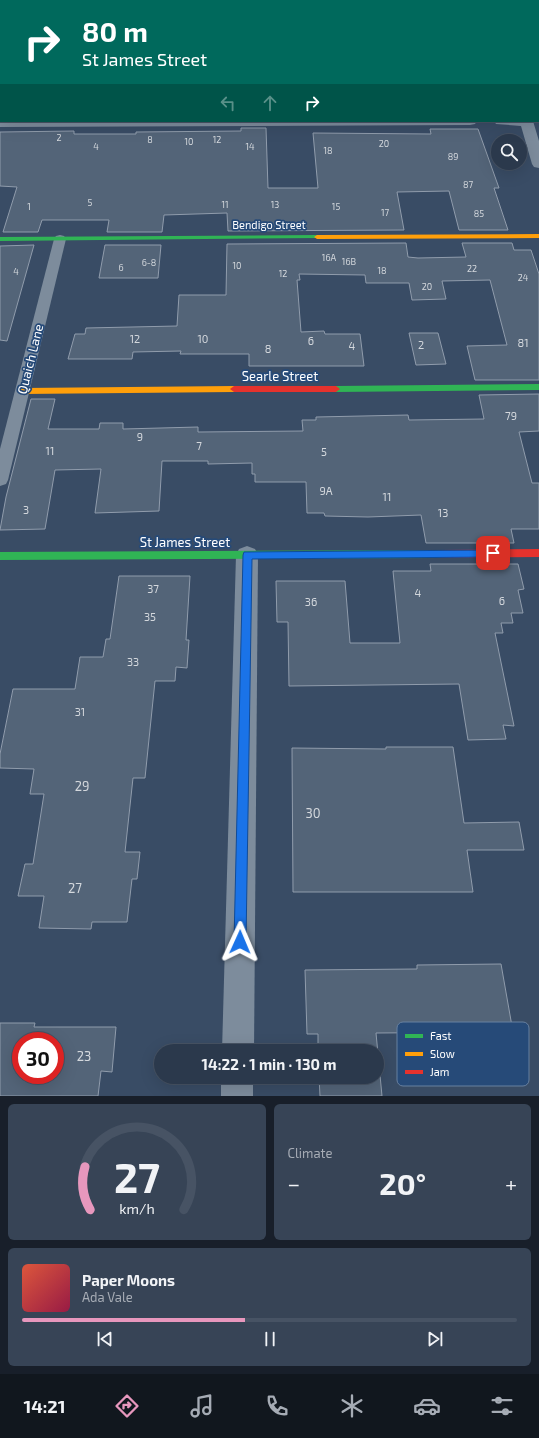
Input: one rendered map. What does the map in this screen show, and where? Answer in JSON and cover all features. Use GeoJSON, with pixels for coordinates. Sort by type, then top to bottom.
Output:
{"type":"FeatureCollection","features":[{"type":"Feature","properties":{"kind":"street"},"geometry":{"type":"LineString","coordinates":[[526,122],[539,164]]}},
{"type":"Feature","properties":{"kind":"street","name":"Bendigo Street"},"geometry":{"type":"LineString","coordinates":[[0,239],[539,236]]}},
{"type":"Feature","properties":{"kind":"street","name":"Searle Street"},"geometry":{"type":"LineString","coordinates":[[22,391],[539,387]]}},
{"type":"Feature","properties":{"kind":"street","name":"St James Street"},"geometry":{"type":"LineString","coordinates":[[0,556],[539,553]]}},
{"type":"Feature","properties":{"kind":"street"},"geometry":{"type":"LineString","coordinates":[[238,1044],[247,555]]}},
{"type":"Feature","properties":{"kind":"street"},"geometry":{"type":"LineString","coordinates":[[237,1084],[237,1096]]}},
{"type":"Feature","properties":{"kind":"lane","name":"Quaich Lane"},"geometry":{"type":"LineString","coordinates":[[1,476],[60,239]]}},
{"type":"Feature","properties":{"kind":"building"},"geometry":{"type":"Polygon","coordinates":[[[241,128],[266,128],[268,188],[318,188],[313,133],[431,134],[430,129],[478,129],[491,166],[491,170],[493,170],[499,188],[494,188],[508,230],[459,230],[449,191],[397,192],[404,230],[228,231],[227,213],[164,215],[162,232],[107,232],[109,220],[42,220],[38,232],[3,232],[17,187],[0,186],[0,132],[74,131],[74,134],[136,134],[136,132],[241,131],[241,128]]]}},
{"type":"Feature","properties":{"kind":"building"},"geometry":{"type":"Polygon","coordinates":[[[406,243],[408,257],[418,258],[466,257],[462,243],[512,243],[514,250],[531,250],[539,274],[539,380],[475,380],[467,346],[507,345],[490,280],[442,281],[446,299],[412,300],[409,283],[366,283],[365,275],[299,274],[300,280],[297,280],[301,332],[324,331],[325,334],[360,334],[364,366],[249,366],[249,354],[180,354],[181,351],[133,352],[132,359],[68,359],[75,334],[85,334],[86,328],[177,326],[179,295],[226,295],[227,244],[406,243]]]}},
{"type":"Feature","properties":{"kind":"building"},"geometry":{"type":"Polygon","coordinates":[[[34,245],[7,341],[0,340],[0,246],[34,245]]]}},
{"type":"Feature","properties":{"kind":"building"},"geometry":{"type":"Polygon","coordinates":[[[105,245],[161,245],[158,278],[99,278],[105,245]]]}},
{"type":"Feature","properties":{"kind":"building"},"geometry":{"type":"Polygon","coordinates":[[[409,333],[438,333],[446,364],[416,365],[409,333]]]}},
{"type":"Feature","properties":{"kind":"building"},"geometry":{"type":"Polygon","coordinates":[[[539,394],[539,431],[519,432],[532,483],[539,483],[539,529],[511,529],[514,543],[426,543],[421,515],[368,517],[325,516],[324,513],[307,513],[306,482],[255,482],[255,474],[252,474],[252,463],[208,464],[208,461],[162,461],[159,511],[95,513],[101,469],[55,470],[45,529],[0,530],[6,497],[31,399],[55,399],[48,429],[99,429],[100,423],[123,423],[123,429],[198,427],[198,432],[303,431],[302,420],[316,420],[316,417],[408,415],[409,420],[484,419],[479,395],[539,394]]]}},
{"type":"Feature","properties":{"kind":"building"},"geometry":{"type":"Polygon","coordinates":[[[430,564],[518,564],[524,589],[518,590],[523,613],[511,613],[513,623],[501,623],[503,633],[495,633],[514,726],[503,725],[506,739],[468,740],[459,684],[289,686],[288,622],[277,622],[276,581],[345,581],[350,643],[400,643],[393,571],[431,571],[430,564]]]}},
{"type":"Feature","properties":{"kind":"building"},"geometry":{"type":"Polygon","coordinates":[[[119,576],[190,576],[186,640],[189,640],[187,668],[176,667],[175,681],[155,681],[145,778],[133,778],[125,852],[140,852],[137,879],[132,879],[127,922],[92,922],[91,929],[39,928],[44,896],[18,896],[25,864],[33,864],[44,794],[30,794],[34,769],[0,768],[0,754],[13,689],[75,689],[80,657],[103,657],[106,639],[110,639],[119,576]]]}},
{"type":"Feature","properties":{"kind":"building"},"geometry":{"type":"Polygon","coordinates":[[[386,747],[453,747],[464,823],[519,822],[524,850],[467,850],[473,892],[293,892],[292,748],[386,749],[386,747]]]}},
{"type":"Feature","properties":{"kind":"building"},"geometry":{"type":"Polygon","coordinates":[[[501,964],[511,1022],[397,1022],[397,1033],[376,1033],[377,1044],[318,1044],[318,1034],[307,1034],[305,970],[417,969],[417,965],[501,964]]]}},
{"type":"Feature","properties":{"kind":"building"},"geometry":{"type":"Polygon","coordinates":[[[0,1023],[35,1023],[34,1027],[116,1027],[112,1072],[101,1071],[98,1096],[0,1096],[0,1023]]]}},
{"type":"Feature","properties":{"kind":"building"},"geometry":{"type":"Polygon","coordinates":[[[319,1084],[381,1084],[382,1096],[320,1096],[319,1084]]]}},
{"type":"Feature","properties":{"kind":"traffic: fast"},"geometry":{"type":"LineString","coordinates":[[0,239],[317,237]]}},
{"type":"Feature","properties":{"kind":"traffic: fast"},"geometry":{"type":"LineString","coordinates":[[336,389],[539,387]]}},
{"type":"Feature","properties":{"kind":"traffic: fast"},"geometry":{"type":"LineString","coordinates":[[0,556],[441,554]]}},
{"type":"Feature","properties":{"kind":"traffic: slow"},"geometry":{"type":"LineString","coordinates":[[317,237],[539,236]]}},
{"type":"Feature","properties":{"kind":"traffic: slow"},"geometry":{"type":"LineString","coordinates":[[22,391],[234,389]]}},
{"type":"Feature","properties":{"kind":"traffic: jam"},"geometry":{"type":"LineString","coordinates":[[234,389],[336,389]]}},
{"type":"Feature","properties":{"kind":"traffic: jam"},"geometry":{"type":"LineString","coordinates":[[441,554],[539,553]]}},
{"type":"Feature","properties":{"kind":"route"},"geometry":{"type":"LineString","coordinates":[[240,942],[247,555],[493,553]]}}]}
